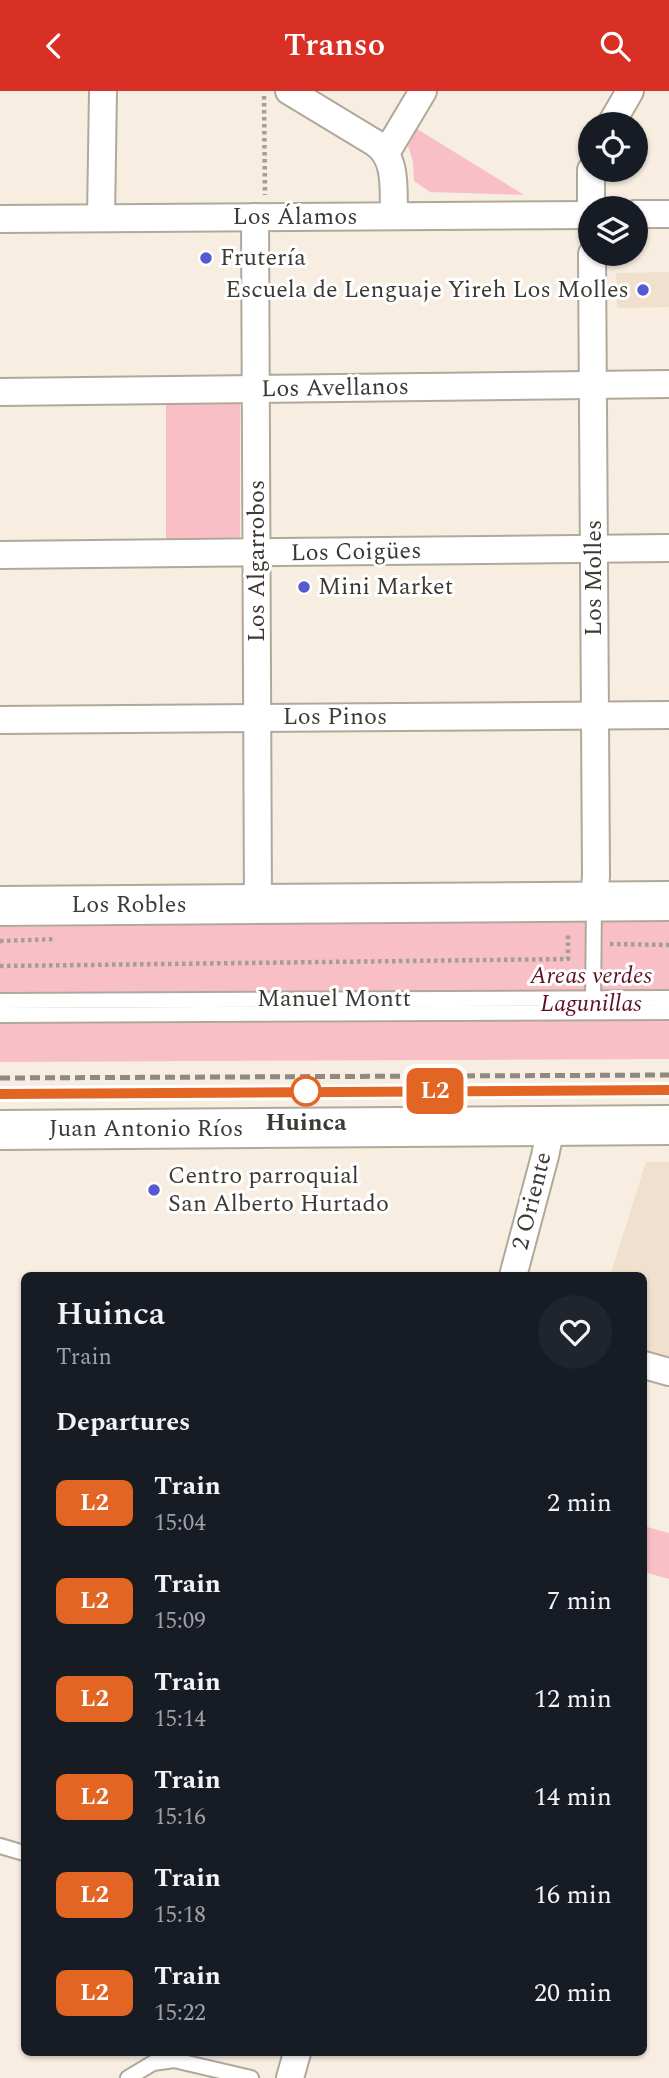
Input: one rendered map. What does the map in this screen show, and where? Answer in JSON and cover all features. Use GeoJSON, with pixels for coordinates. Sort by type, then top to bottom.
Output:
{"type":"FeatureCollection","features":[{"type":"Feature","properties":{"kind":"main road"},"geometry":{"type":"LineString","coordinates":[[258,904],[593,917],[669,901]]}},
{"type":"Feature","properties":{"kind":"main road","name":"Los Robles"},"geometry":{"type":"LineString","coordinates":[[0,906],[258,904]]}},
{"type":"Feature","properties":{"kind":"main road","name":"Juan Antonio Ríos"},"geometry":{"type":"LineString","coordinates":[[0,1130],[669,1125]]}},
{"type":"Feature","properties":{"kind":"street"},"geometry":{"type":"LineString","coordinates":[[101,219],[103,91]]}},
{"type":"Feature","properties":{"kind":"street"},"geometry":{"type":"LineString","coordinates":[[289,91],[375,142],[386,153],[392,175],[394,216]]}},
{"type":"Feature","properties":{"kind":"street"},"geometry":{"type":"LineString","coordinates":[[386,153],[423,91]]}},
{"type":"Feature","properties":{"kind":"street"},"geometry":{"type":"LineString","coordinates":[[618,112],[630,91]]}},
{"type":"Feature","properties":{"kind":"street"},"geometry":{"type":"LineString","coordinates":[[648,214],[669,214]]}},
{"type":"Feature","properties":{"kind":"street","name":"Los Álamos"},"geometry":{"type":"LineString","coordinates":[[0,219],[578,215]]}},
{"type":"Feature","properties":{"kind":"street","name":"Los Algarrobos"},"geometry":{"type":"LineString","coordinates":[[258,904],[256,390],[260,217]]}},
{"type":"Feature","properties":{"kind":"street","name":"Los Molles"},"geometry":{"type":"LineString","coordinates":[[592,266],[596,876],[593,917]]}},
{"type":"Feature","properties":{"kind":"street","name":"Los Avellanos"},"geometry":{"type":"LineString","coordinates":[[0,392],[669,384]]}},
{"type":"Feature","properties":{"kind":"street","name":"Los Coigües"},"geometry":{"type":"LineString","coordinates":[[0,555],[669,548]]}},
{"type":"Feature","properties":{"kind":"street","name":"Los Pinos"},"geometry":{"type":"LineString","coordinates":[[0,720],[669,715]]}},
{"type":"Feature","properties":{"kind":"street","name":"2 Oriente"},"geometry":{"type":"LineString","coordinates":[[514,1272],[551,1127]]}},
{"type":"Feature","properties":{"kind":"street"},"geometry":{"type":"LineString","coordinates":[[647,1366],[669,1373]]}},
{"type":"Feature","properties":{"kind":"street"},"geometry":{"type":"LineString","coordinates":[[290,2078],[296,2056]]}},
{"type":"Feature","properties":{"kind":"lane"},"geometry":{"type":"LineString","coordinates":[[593,917],[593,1005]]}},
{"type":"Feature","properties":{"kind":"lane","name":"Manuel Montt"},"geometry":{"type":"LineString","coordinates":[[0,1015],[593,1005],[669,997]]}},
{"type":"Feature","properties":{"kind":"lane","name":"Manuel Montt"},"geometry":{"type":"LineString","coordinates":[[0,1001],[593,1005],[669,1012]]}},
{"type":"Feature","properties":{"kind":"lane"},"geometry":{"type":"LineString","coordinates":[[0,1846],[21,1852]]}},
{"type":"Feature","properties":{"kind":"lane"},"geometry":{"type":"LineString","coordinates":[[128,2078],[153,2063],[174,2060],[251,2078]]}},
{"type":"Feature","properties":{"kind":"path"},"geometry":{"type":"LineString","coordinates":[[260,217],[263,91]]}},
{"type":"Feature","properties":{"kind":"path"},"geometry":{"type":"LineString","coordinates":[[0,966],[568,959],[567,933],[593,917],[610,932],[610,945],[669,945]]}},
{"type":"Feature","properties":{"kind":"shaded area","name":"Escuela de Lenguaje Yireh Los Molles"},"geometry":{"type":"Polygon","coordinates":[[[669,272],[669,307],[617,308],[616,273],[669,272]]]}},
{"type":"Feature","properties":{"kind":"shaded area"},"geometry":{"type":"Polygon","coordinates":[[[646,1162],[669,1162],[669,1358],[647,1352],[647,1272],[611,1272],[646,1162]]]}},
{"type":"Feature","properties":{"kind":"green space"},"geometry":{"type":"Polygon","coordinates":[[[417,129],[524,195],[430,192],[414,181],[413,162],[408,146],[417,129]]]}},
{"type":"Feature","properties":{"kind":"green space"},"geometry":{"type":"Polygon","coordinates":[[[166,403],[240,403],[240,545],[166,545],[166,403]]]}},
{"type":"Feature","properties":{"kind":"green space","name":"Areas verdes Lagunillas"},"geometry":{"type":"Polygon","coordinates":[[[669,919],[669,1059],[0,1062],[0,927],[669,919]]]}},
{"type":"Feature","properties":{"kind":"green space"},"geometry":{"type":"Polygon","coordinates":[[[647,1527],[669,1533],[669,1579],[647,1573],[647,1527]]]}},
{"type":"Feature","properties":{"kind":"railway"},"geometry":{"type":"LineString","coordinates":[[0,1078],[669,1075]]}},
{"type":"Feature","properties":{"kind":"railway"},"geometry":{"type":"LineString","coordinates":[[0,1094],[669,1090]]}},
{"type":"Feature","properties":{"kind":"train","name":"L2"},"geometry":{"type":"LineString","coordinates":[[0,1094],[669,1090]]}},
{"type":"Feature","properties":{"kind":"place","name":"Frutería"},"geometry":{"type":"Point","coordinates":[206,258]}},
{"type":"Feature","properties":{"kind":"place","name":"Escuela de Lenguaje Yireh Los Molles"},"geometry":{"type":"Point","coordinates":[643,290]}},
{"type":"Feature","properties":{"kind":"place","name":"Mini Market"},"geometry":{"type":"Point","coordinates":[304,587]}},
{"type":"Feature","properties":{"kind":"place","name":"Huinca"},"geometry":{"type":"Point","coordinates":[306,1091]}},
{"type":"Feature","properties":{"kind":"place","name":"Centro parroquial San Alberto Hurtado"},"geometry":{"type":"Point","coordinates":[154,1190]}}]}
